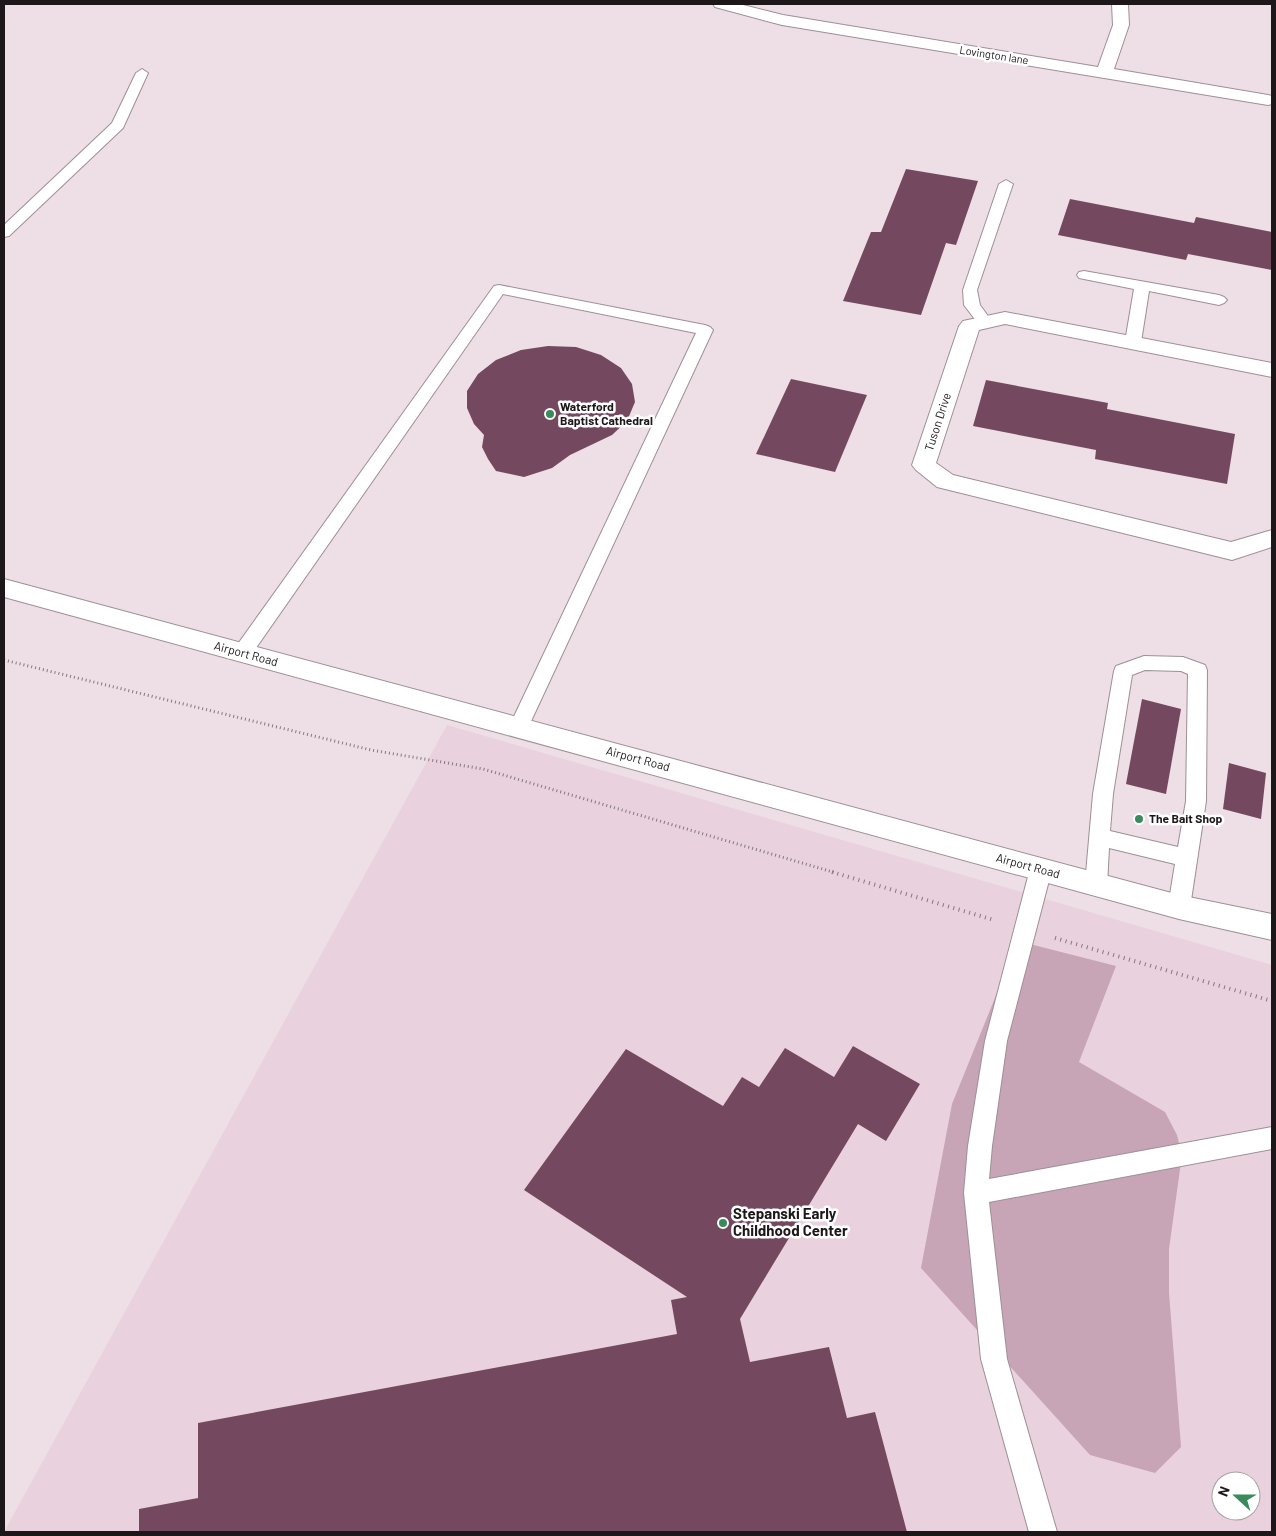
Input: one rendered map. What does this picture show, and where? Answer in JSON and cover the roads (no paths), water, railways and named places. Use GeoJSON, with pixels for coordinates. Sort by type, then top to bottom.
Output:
{"type":"FeatureCollection","features":[{"type":"Feature","properties":{"kind":"street","name":"Lovington lane"},"geometry":{"type":"LineString","coordinates":[[721,4],[782,20],[1268,100]]}},
{"type":"Feature","properties":{"kind":"street"},"geometry":{"type":"LineString","coordinates":[[1104,73],[1121,25],[1120,4]]}},
{"type":"Feature","properties":{"kind":"street","name":"Tuson Drive"},"geometry":{"type":"LineString","coordinates":[[1272,370],[1005,318],[970,326],[924,465],[945,481],[1232,551],[1272,538]]}},
{"type":"Feature","properties":{"kind":"street","name":"Airport Road"},"geometry":{"type":"LineString","coordinates":[[4,588],[1179,907],[1272,927]]}},
{"type":"Feature","properties":{"kind":"lane"},"geometry":{"type":"LineString","coordinates":[[4,233],[118,125],[142,73]]}},
{"type":"Feature","properties":{"kind":"lane"},"geometry":{"type":"LineString","coordinates":[[984,323],[972,305],[970,290],[1006,184]]}},
{"type":"Feature","properties":{"kind":"lane"},"geometry":{"type":"LineString","coordinates":[[1084,275],[1219,300]]}},
{"type":"Feature","properties":{"kind":"lane"},"geometry":{"type":"LineString","coordinates":[[1133,342],[1142,286]]}},
{"type":"Feature","properties":{"kind":"lane"},"geometry":{"type":"LineString","coordinates":[[242,653],[499,289],[705,330],[519,727]]}},
{"type":"Feature","properties":{"kind":"lane"},"geometry":{"type":"LineString","coordinates":[[1096,884],[1102,794],[1123,671],[1144,663],[1184,664],[1198,670],[1196,801],[1179,907]]}},
{"type":"Feature","properties":{"kind":"lane"},"geometry":{"type":"LineString","coordinates":[[1100,837],[1186,858]]}},
{"type":"Feature","properties":{"kind":"lane"},"geometry":{"type":"LineString","coordinates":[[1041,869],[996,1041],[980,1146],[976,1194],[994,1359],[1043,1532]]}},
{"type":"Feature","properties":{"kind":"lane"},"geometry":{"type":"LineString","coordinates":[[976,1194],[1272,1138]]}},
{"type":"Feature","properties":{"kind":"place","name":"Waterford Baptist Cathedral"},"geometry":{"type":"Point","coordinates":[550,414]}},
{"type":"Feature","properties":{"kind":"place","name":"The Bait Shop"},"geometry":{"type":"Point","coordinates":[1139,819]}},
{"type":"Feature","properties":{"kind":"place","name":"Stepanski Early Childhood Center"},"geometry":{"type":"Point","coordinates":[723,1223]}}]}
